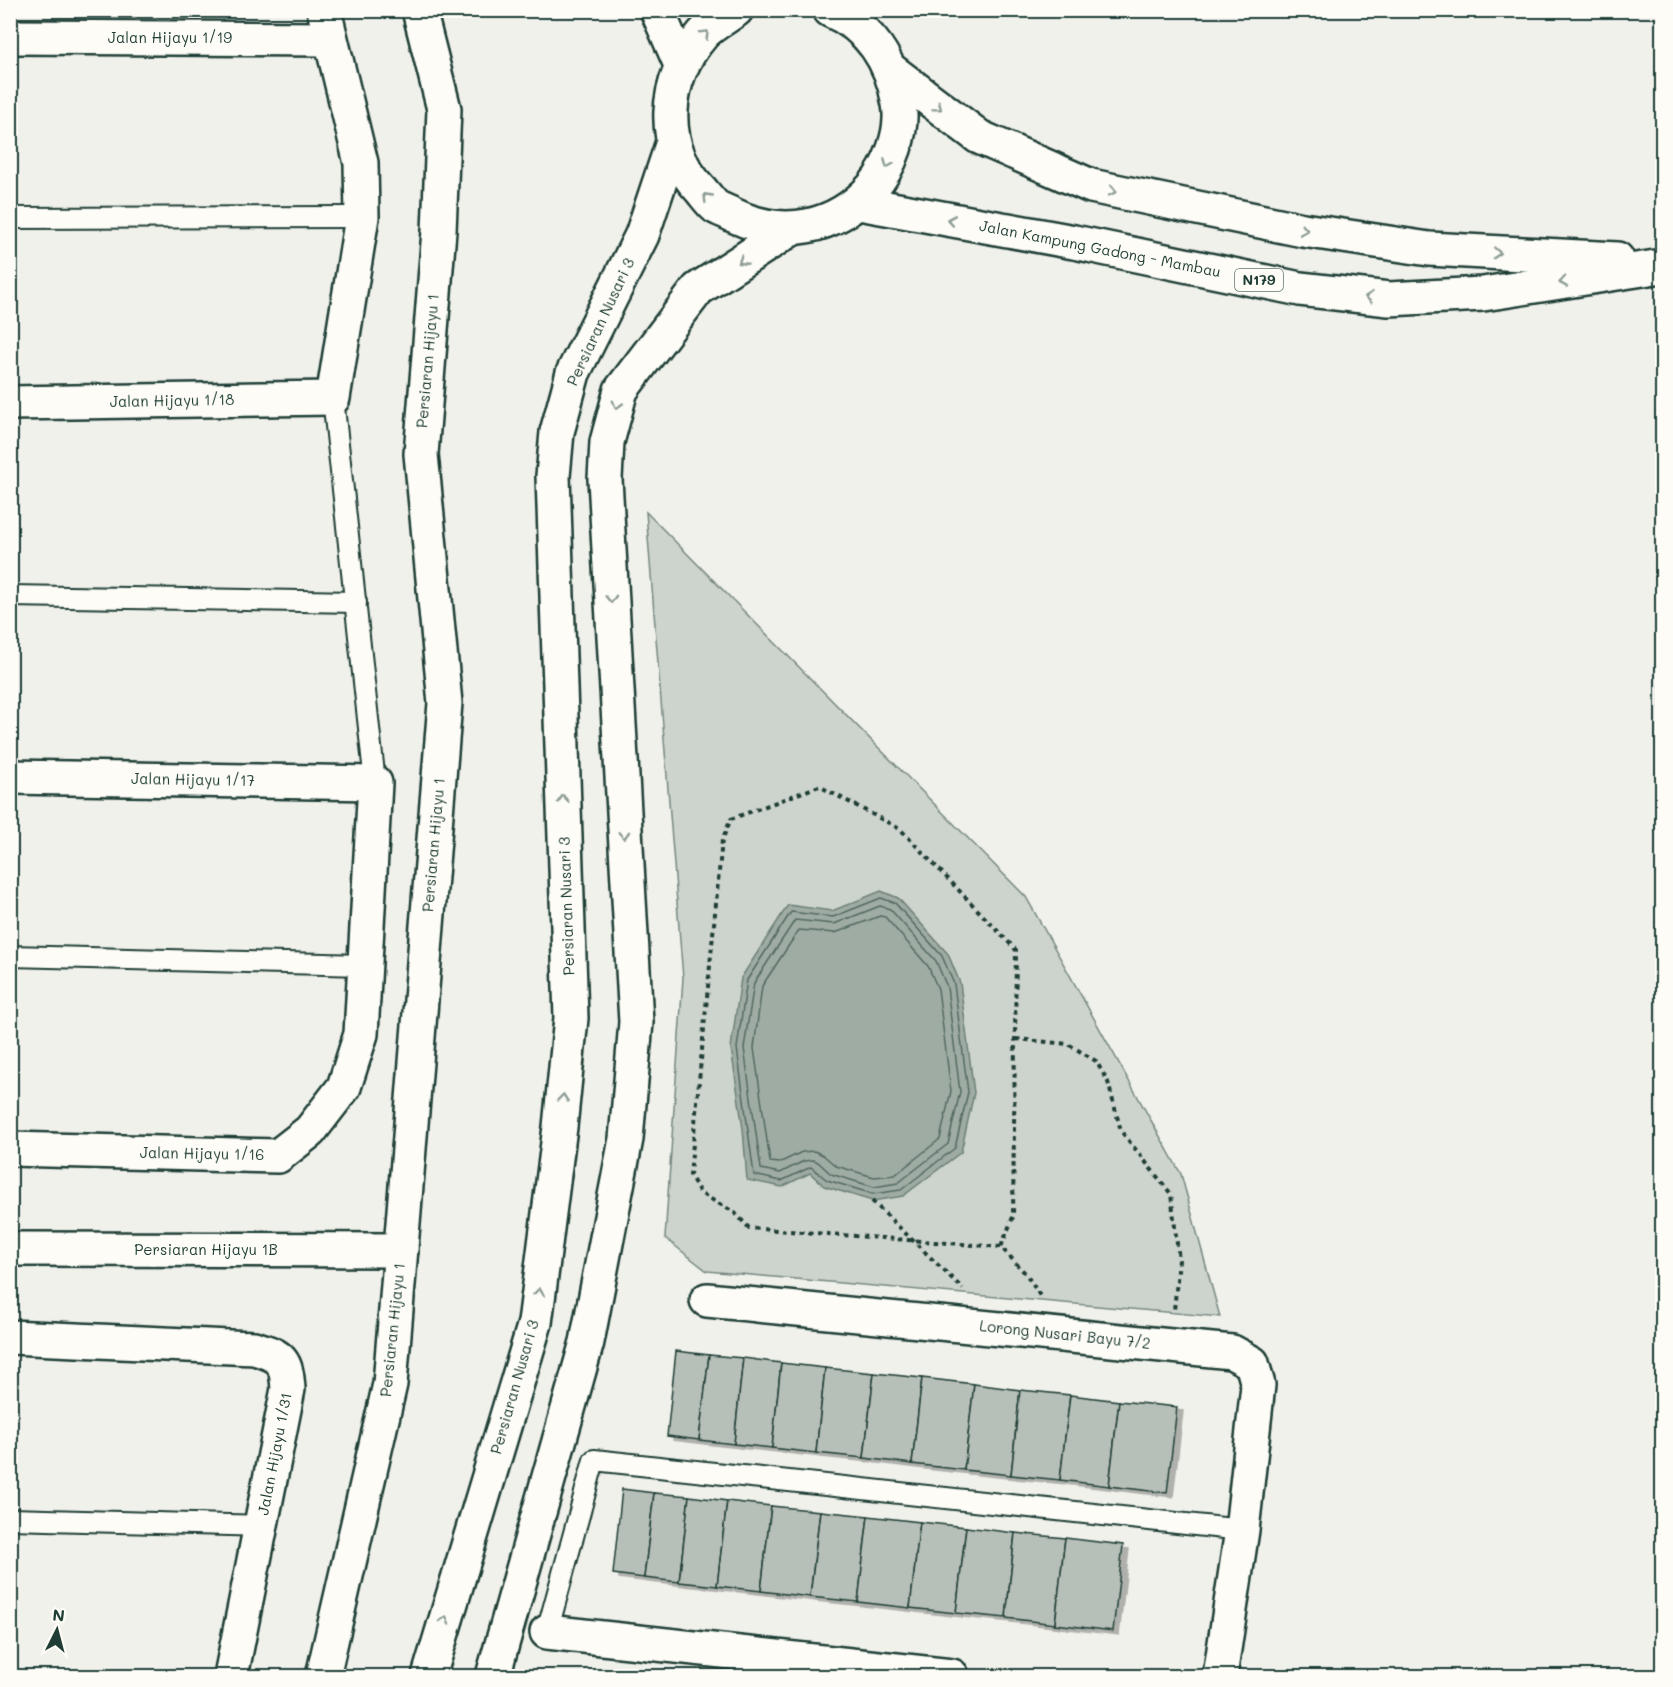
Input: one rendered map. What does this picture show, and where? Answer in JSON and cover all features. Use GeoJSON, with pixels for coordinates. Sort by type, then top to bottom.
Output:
{"type":"FeatureCollection","features":[{"type":"Feature","properties":{"kind":"street","name":"Persiaran Hijayu 1"},"geometry":{"type":"LineString","coordinates":[[323,1677],[390,1384],[445,703],[420,454],[439,231],[444,109],[419,10]]}},
{"type":"Feature","properties":{"kind":"street"},"geometry":{"type":"LineString","coordinates":[[657,10],[681,65]]}},
{"type":"Feature","properties":{"kind":"street","name":"N179"},"geometry":{"type":"LineString","coordinates":[[736,10],[704,33],[681,65],[670,102],[673,142],[689,178],[716,207],[752,224],[791,229],[827,222],[859,203],[883,176],[897,143],[900,107],[892,72],[873,40],[845,16],[830,10]]}},
{"type":"Feature","properties":{"kind":"street"},"geometry":{"type":"LineString","coordinates":[[327,25],[361,163],[363,217],[333,398]]}},
{"type":"Feature","properties":{"kind":"street","name":"Jalan Hijayu 1/19"},"geometry":{"type":"LineString","coordinates":[[10,37],[327,25]]}},
{"type":"Feature","properties":{"kind":"street","name":"Jalan Kampung Gadong - Mambau"},"geometry":{"type":"LineString","coordinates":[[892,72],[979,137],[1091,186],[1303,230],[1429,249],[1662,264]]}},
{"type":"Feature","properties":{"kind":"street","name":"Persiaran Nusari 3"},"geometry":{"type":"LineString","coordinates":[[429,1677],[535,1323],[560,1127],[571,1018],[553,476],[557,432],[573,373],[642,235],[673,142]]}},
{"type":"Feature","properties":{"kind":"street","name":"Jalan Kampung Gadong - Mambau"},"geometry":{"type":"LineString","coordinates":[[859,203],[1074,242],[1300,289],[1389,299],[1482,294],[1662,264]]}},
{"type":"Feature","properties":{"kind":"street"},"geometry":{"type":"LineString","coordinates":[[493,1677],[587,1342],[626,1139],[636,1022],[604,479],[607,442],[621,390],[698,289],[791,229]]}},
{"type":"Feature","properties":{"kind":"street","name":"Jalan Hijayu 1/18"},"geometry":{"type":"LineString","coordinates":[[10,403],[333,398]]}},
{"type":"Feature","properties":{"kind":"street","name":"Jalan Hijayu 1/17"},"geometry":{"type":"LineString","coordinates":[[10,777],[375,783]]}},
{"type":"Feature","properties":{"kind":"street","name":"Jalan Hijayu 1/16"},"geometry":{"type":"LineString","coordinates":[[10,1149],[278,1156],[310,1131],[344,1087],[361,1034],[375,783]]}},
{"type":"Feature","properties":{"kind":"street","name":"Persiaran Hijayu 1B"},"geometry":{"type":"LineString","coordinates":[[10,1249],[401,1250]]}},
{"type":"Feature","properties":{"kind":"street","name":"Lorong Nusari Bayu 7/2"},"geometry":{"type":"LineString","coordinates":[[707,1300],[1232,1352],[1252,1363],[1258,1385],[1242,1530],[1220,1677]]}},
{"type":"Feature","properties":{"kind":"street","name":"Jalan Hijayu 1/31"},"geometry":{"type":"LineString","coordinates":[[10,1337],[254,1347],[274,1353],[287,1369],[288,1389],[231,1677]]}},
{"type":"Feature","properties":{"kind":"street"},"geometry":{"type":"LineString","coordinates":[[547,1632],[952,1677]]}},
{"type":"Feature","properties":{"kind":"lane"},"geometry":{"type":"LineString","coordinates":[[10,218],[363,217]]}},
{"type":"Feature","properties":{"kind":"lane"},"geometry":{"type":"LineString","coordinates":[[333,398],[375,783]]}},
{"type":"Feature","properties":{"kind":"lane"},"geometry":{"type":"LineString","coordinates":[[10,596],[356,602]]}},
{"type":"Feature","properties":{"kind":"lane"},"geometry":{"type":"LineString","coordinates":[[10,956],[364,965]]}},
{"type":"Feature","properties":{"kind":"lane"},"geometry":{"type":"LineString","coordinates":[[547,1632],[594,1460],[1242,1530]]}},
{"type":"Feature","properties":{"kind":"lane"},"geometry":{"type":"LineString","coordinates":[[10,1518],[261,1526]]}},
{"type":"Feature","properties":{"kind":"path"},"geometry":{"type":"LineString","coordinates":[[1002,1247],[1014,1217],[1016,950],[900,829],[819,786],[731,819],[722,840],[690,1174],[700,1193],[734,1212],[749,1228],[1002,1247],[1026,1274],[1064,1335]]}},
{"type":"Feature","properties":{"kind":"path"},"geometry":{"type":"LineString","coordinates":[[1016,1039],[1068,1044],[1096,1061],[1108,1082],[1121,1131],[1170,1194],[1179,1260],[1170,1346]]}},
{"type":"Feature","properties":{"kind":"path"},"geometry":{"type":"LineString","coordinates":[[872,1201],[963,1289]]}},
{"type":"Feature","properties":{"kind":"shaded area"},"geometry":{"type":"Polygon","coordinates":[[[646,512],[1026,897],[1181,1174],[1220,1317],[707,1271],[665,1238],[683,978],[646,512]]]}},
{"type":"Feature","properties":{"kind":"water"},"geometry":{"type":"Polygon","coordinates":[[[881,891],[898,898],[948,954],[960,983],[974,1093],[961,1152],[903,1196],[872,1201],[824,1186],[810,1173],[782,1187],[747,1180],[743,1129],[731,1048],[741,978],[788,905],[832,911],[881,891]]]}},
{"type":"Feature","properties":{"kind":"building"},"geometry":{"type":"Polygon","coordinates":[[[676,1351],[709,1355],[699,1440],[667,1436],[676,1351]]]}},
{"type":"Feature","properties":{"kind":"building"},"geometry":{"type":"Polygon","coordinates":[[[709,1355],[743,1358],[734,1444],[699,1440],[709,1355]]]}},
{"type":"Feature","properties":{"kind":"building"},"geometry":{"type":"Polygon","coordinates":[[[743,1358],[781,1363],[772,1448],[734,1444],[743,1358]]]}},
{"type":"Feature","properties":{"kind":"building"},"geometry":{"type":"Polygon","coordinates":[[[781,1363],[825,1368],[816,1453],[772,1448],[781,1363]]]}},
{"type":"Feature","properties":{"kind":"building"},"geometry":{"type":"Polygon","coordinates":[[[825,1368],[874,1373],[864,1458],[816,1453],[825,1368]]]}},
{"type":"Feature","properties":{"kind":"building"},"geometry":{"type":"Polygon","coordinates":[[[874,1373],[922,1378],[912,1464],[864,1458],[874,1373]]]}},
{"type":"Feature","properties":{"kind":"building"},"geometry":{"type":"Polygon","coordinates":[[[922,1378],[974,1384],[964,1470],[912,1464],[922,1378]]]}},
{"type":"Feature","properties":{"kind":"building"},"geometry":{"type":"Polygon","coordinates":[[[974,1384],[1020,1390],[1011,1475],[964,1470],[974,1384]]]}},
{"type":"Feature","properties":{"kind":"building"},"geometry":{"type":"Polygon","coordinates":[[[1020,1390],[1070,1395],[1060,1480],[1011,1475],[1020,1390]]]}},
{"type":"Feature","properties":{"kind":"building"},"geometry":{"type":"Polygon","coordinates":[[[1070,1395],[1119,1401],[1109,1486],[1060,1480],[1070,1395]]]}},
{"type":"Feature","properties":{"kind":"building"},"geometry":{"type":"Polygon","coordinates":[[[1119,1401],[1177,1407],[1167,1493],[1109,1486],[1119,1401]]]}},
{"type":"Feature","properties":{"kind":"building"},"geometry":{"type":"Polygon","coordinates":[[[622,1489],[654,1493],[644,1578],[613,1574],[622,1489]]]}},
{"type":"Feature","properties":{"kind":"building"},"geometry":{"type":"Polygon","coordinates":[[[654,1493],[689,1496],[679,1582],[644,1578],[654,1493]]]}},
{"type":"Feature","properties":{"kind":"building"},"geometry":{"type":"Polygon","coordinates":[[[689,1496],[727,1501],[717,1586],[679,1582],[689,1496]]]}},
{"type":"Feature","properties":{"kind":"building"},"geometry":{"type":"Polygon","coordinates":[[[727,1501],[771,1506],[761,1591],[717,1586],[727,1501]]]}},
{"type":"Feature","properties":{"kind":"building"},"geometry":{"type":"Polygon","coordinates":[[[771,1506],[820,1511],[810,1597],[761,1591],[771,1506]]]}},
{"type":"Feature","properties":{"kind":"building"},"geometry":{"type":"Polygon","coordinates":[[[820,1511],[868,1516],[858,1602],[810,1597],[820,1511]]]}},
{"type":"Feature","properties":{"kind":"building"},"geometry":{"type":"Polygon","coordinates":[[[868,1516],[920,1522],[910,1608],[858,1602],[868,1516]]]}},
{"type":"Feature","properties":{"kind":"building"},"geometry":{"type":"Polygon","coordinates":[[[920,1522],[966,1527],[956,1613],[910,1608],[920,1522]]]}},
{"type":"Feature","properties":{"kind":"building"},"geometry":{"type":"Polygon","coordinates":[[[966,1527],[1015,1533],[1006,1618],[956,1613],[966,1527]]]}},
{"type":"Feature","properties":{"kind":"building"},"geometry":{"type":"Polygon","coordinates":[[[1015,1533],[1065,1538],[1055,1624],[1006,1618],[1015,1533]]]}},
{"type":"Feature","properties":{"kind":"building"},"geometry":{"type":"Polygon","coordinates":[[[1065,1538],[1123,1545],[1113,1631],[1055,1624],[1065,1538]]]}}]}
